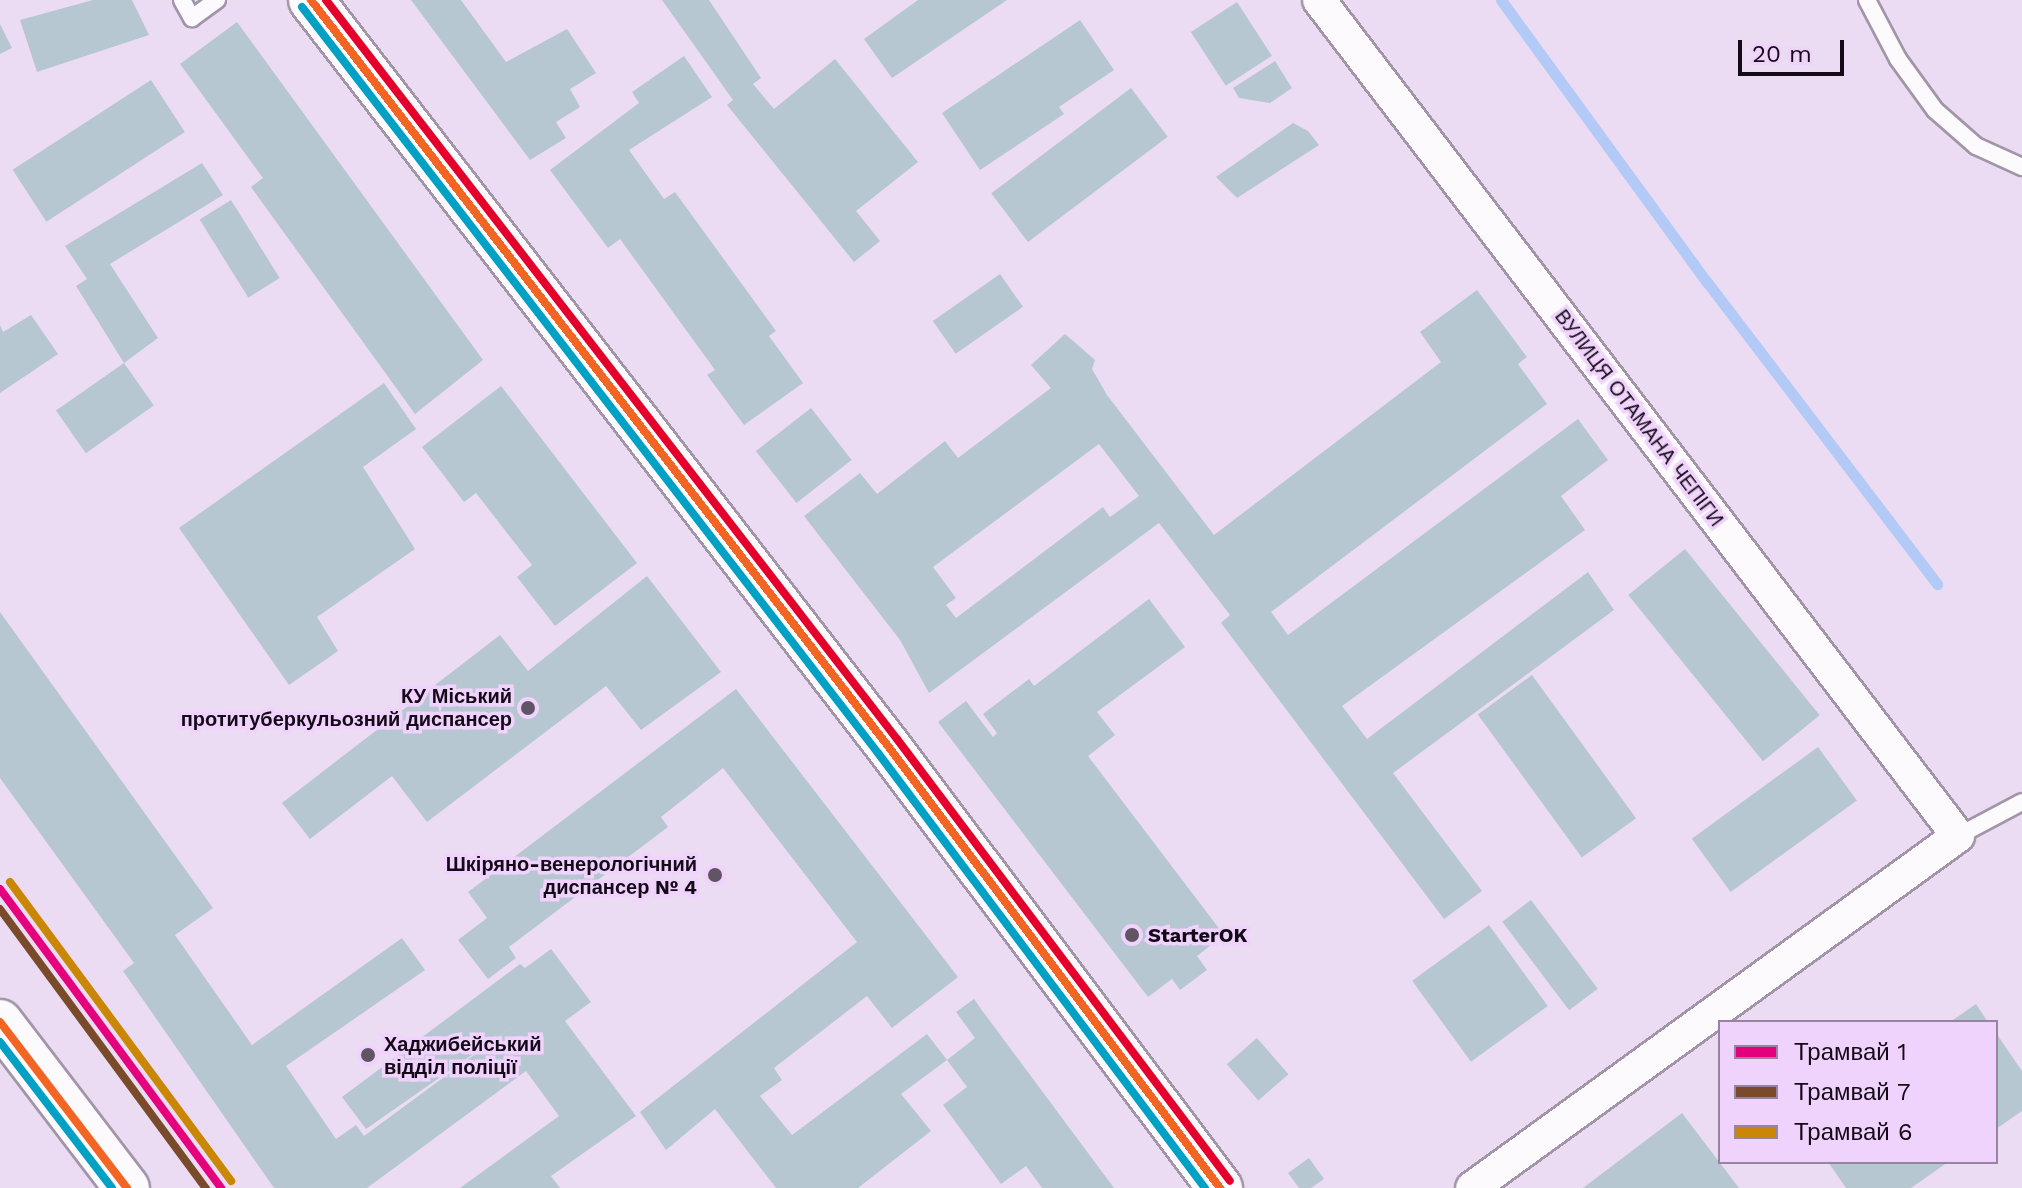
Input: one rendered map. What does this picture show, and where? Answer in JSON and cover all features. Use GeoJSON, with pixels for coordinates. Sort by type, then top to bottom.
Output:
{"type":"FeatureCollection","features":[{"type":"Feature","properties":{"kind":"main road"},"geometry":{"type":"LineString","coordinates":[[311,0],[888,746],[1220,1188]]}},
{"type":"Feature","properties":{"kind":"main road"},"geometry":{"type":"LineString","coordinates":[[0,1022],[127,1188]]}},
{"type":"Feature","properties":{"kind":"street","name":"ВУЛИЦЯ ОТАМАНА ЧЕПІГИ"},"geometry":{"type":"LineString","coordinates":[[1319,0],[1958,836]]}},
{"type":"Feature","properties":{"kind":"street"},"geometry":{"type":"LineString","coordinates":[[1472,1188],[1958,836]]}},
{"type":"Feature","properties":{"kind":"lane"},"geometry":{"type":"LineString","coordinates":[[182,0],[192,18],[217,0]]}},
{"type":"Feature","properties":{"kind":"lane"},"geometry":{"type":"LineString","coordinates":[[1867,0],[1898,59],[1935,110],[1976,146],[2022,167]]}},
{"type":"Feature","properties":{"kind":"lane"},"geometry":{"type":"LineString","coordinates":[[1958,836],[2022,802]]}},
{"type":"Feature","properties":{"kind":"building"},"geometry":{"type":"Polygon","coordinates":[[[93,0],[132,0],[149,35],[37,72],[20,20],[93,0]]]}},
{"type":"Feature","properties":{"kind":"building"},"geometry":{"type":"Polygon","coordinates":[[[411,0],[461,0],[506,62],[567,29],[596,73],[570,89],[580,107],[556,122],[566,138],[530,160],[411,0]]]}},
{"type":"Feature","properties":{"kind":"building"},"geometry":{"type":"Polygon","coordinates":[[[662,0],[709,0],[761,78],[753,84],[774,109],[835,59],[918,162],[856,211],[880,241],[854,262],[727,105],[733,100],[662,0]]]}},
{"type":"Feature","properties":{"kind":"building"},"geometry":{"type":"Polygon","coordinates":[[[918,0],[1007,0],[892,78],[864,39],[918,0]]]}},
{"type":"Feature","properties":{"kind":"building"},"geometry":{"type":"Polygon","coordinates":[[[1237,2],[1272,56],[1226,86],[1191,32],[1237,2]]]}},
{"type":"Feature","properties":{"kind":"building"},"geometry":{"type":"Polygon","coordinates":[[[1080,20],[1114,70],[1059,107],[1064,114],[980,170],[942,113],[1080,20]]]}},
{"type":"Feature","properties":{"kind":"building"},"geometry":{"type":"Polygon","coordinates":[[[237,22],[483,360],[415,414],[251,187],[263,178],[180,64],[237,22]]]}},
{"type":"Feature","properties":{"kind":"building"},"geometry":{"type":"Polygon","coordinates":[[[0,24],[12,48],[0,54],[0,24]]]}},
{"type":"Feature","properties":{"kind":"building"},"geometry":{"type":"Polygon","coordinates":[[[684,56],[712,97],[629,150],[664,199],[675,192],[776,331],[769,336],[803,383],[744,425],[707,375],[715,370],[620,239],[608,248],[550,170],[639,103],[632,92],[684,56]]]}},
{"type":"Feature","properties":{"kind":"building"},"geometry":{"type":"Polygon","coordinates":[[[1275,61],[1292,88],[1270,103],[1239,98],[1233,88],[1275,61]]]}},
{"type":"Feature","properties":{"kind":"building"},"geometry":{"type":"Polygon","coordinates":[[[151,80],[185,132],[46,222],[13,170],[151,80]]]}},
{"type":"Feature","properties":{"kind":"building"},"geometry":{"type":"Polygon","coordinates":[[[1131,88],[1168,137],[1028,242],[991,193],[1131,88]]]}},
{"type":"Feature","properties":{"kind":"building"},"geometry":{"type":"Polygon","coordinates":[[[1293,123],[1308,131],[1319,145],[1237,198],[1216,177],[1293,123]]]}},
{"type":"Feature","properties":{"kind":"building"},"geometry":{"type":"Polygon","coordinates":[[[202,163],[223,195],[110,264],[158,338],[124,363],[76,286],[87,279],[65,246],[202,163]]]}},
{"type":"Feature","properties":{"kind":"building"},"geometry":{"type":"Polygon","coordinates":[[[231,200],[280,278],[248,298],[200,220],[231,200]]]}},
{"type":"Feature","properties":{"kind":"building"},"geometry":{"type":"Polygon","coordinates":[[[1000,274],[1023,307],[956,354],[933,321],[1000,274]]]}},
{"type":"Feature","properties":{"kind":"building"},"geometry":{"type":"Polygon","coordinates":[[[1477,290],[1527,357],[1518,364],[1547,404],[1271,612],[1288,635],[1578,419],[1608,460],[1561,496],[1585,530],[1342,706],[1367,739],[1588,572],[1614,610],[1393,773],[1482,891],[1444,919],[1221,623],[1230,615],[1159,523],[929,693],[900,640],[804,516],[860,473],[877,494],[945,441],[958,458],[1051,388],[1031,365],[1065,334],[1095,360],[1092,369],[1107,395],[1214,535],[1441,362],[1420,332],[1477,290]],[[1099,444],[933,567],[956,598],[946,605],[956,618],[1103,507],[1110,517],[1139,496],[1099,444]]]}},
{"type":"Feature","properties":{"kind":"building"},"geometry":{"type":"Polygon","coordinates":[[[31,315],[58,354],[0,393],[0,325],[3,332],[31,315]]]}},
{"type":"Feature","properties":{"kind":"building"},"geometry":{"type":"Polygon","coordinates":[[[124,363],[154,406],[86,453],[56,411],[124,363]]]}},
{"type":"Feature","properties":{"kind":"building"},"geometry":{"type":"Polygon","coordinates":[[[384,383],[416,429],[363,467],[415,549],[317,617],[338,651],[289,685],[179,528],[384,383]]]}},
{"type":"Feature","properties":{"kind":"building"},"geometry":{"type":"Polygon","coordinates":[[[501,386],[637,563],[555,626],[517,577],[532,565],[476,493],[464,502],[422,447],[501,386]]]}},
{"type":"Feature","properties":{"kind":"building"},"geometry":{"type":"Polygon","coordinates":[[[811,408],[852,460],[796,503],[756,451],[811,408]]]}},
{"type":"Feature","properties":{"kind":"building"},"geometry":{"type":"Polygon","coordinates":[[[1685,549],[1820,715],[1763,761],[1628,595],[1685,549]]]}},
{"type":"Feature","properties":{"kind":"building","name":"КУ Міський протитуберкульозний диспансер"},"geometry":{"type":"Polygon","coordinates":[[[647,576],[721,672],[641,730],[606,686],[427,822],[392,776],[310,839],[282,803],[500,635],[528,671],[647,576]]]}},
{"type":"Feature","properties":{"kind":"building"},"geometry":{"type":"Polygon","coordinates":[[[1149,599],[1185,647],[1097,712],[1115,735],[1088,756],[1224,935],[1197,956],[1207,970],[1180,990],[1172,979],[1148,997],[938,722],[966,701],[993,737],[997,733],[983,714],[1029,679],[1034,686],[1149,599]]]}},
{"type":"Feature","properties":{"kind":"building"},"geometry":{"type":"Polygon","coordinates":[[[0,612],[213,908],[175,935],[252,1045],[402,938],[425,970],[286,1066],[336,1139],[356,1125],[364,1136],[512,1027],[366,1129],[342,1097],[520,964],[525,968],[551,949],[591,1002],[565,1021],[636,1116],[551,1176],[560,1188],[460,1188],[559,1116],[526,1071],[367,1188],[274,1188],[123,971],[134,963],[0,778],[0,612]]]}},
{"type":"Feature","properties":{"kind":"building"},"geometry":{"type":"Polygon","coordinates":[[[1532,675],[1636,818],[1582,858],[1478,714],[1532,675]]]}},
{"type":"Feature","properties":{"kind":"building"},"geometry":{"type":"Polygon","coordinates":[[[736,689],[958,977],[892,1028],[867,996],[774,1068],[782,1080],[760,1096],[792,1135],[927,1034],[947,1060],[901,1094],[931,1131],[858,1188],[776,1188],[715,1109],[666,1150],[640,1112],[857,942],[723,768],[661,817],[668,827],[509,947],[516,958],[488,979],[458,940],[487,918],[468,892],[736,689]]]}},
{"type":"Feature","properties":{"kind":"building"},"geometry":{"type":"Polygon","coordinates":[[[1818,747],[1857,800],[1731,892],[1692,839],[1818,747]]]}},
{"type":"Feature","properties":{"kind":"building"},"geometry":{"type":"Polygon","coordinates":[[[1531,900],[1598,989],[1569,1010],[1502,922],[1531,900]]]}},
{"type":"Feature","properties":{"kind":"building"},"geometry":{"type":"Polygon","coordinates":[[[1489,925],[1548,1006],[1471,1062],[1412,981],[1489,925]]]}},
{"type":"Feature","properties":{"kind":"building"},"geometry":{"type":"Polygon","coordinates":[[[974,999],[1114,1188],[1042,1188],[1026,1166],[1001,1184],[943,1105],[967,1087],[947,1060],[975,1038],[956,1012],[974,999]]]}},
{"type":"Feature","properties":{"kind":"building"},"geometry":{"type":"Polygon","coordinates":[[[1976,1004],[1987,1020],[1953,1020],[1976,1004]]]}},
{"type":"Feature","properties":{"kind":"building"},"geometry":{"type":"Polygon","coordinates":[[[1998,1036],[2022,1071],[2022,1111],[1998,1128],[1998,1036]]]}},
{"type":"Feature","properties":{"kind":"building"},"geometry":{"type":"Polygon","coordinates":[[[1257,1038],[1288,1074],[1258,1100],[1227,1064],[1257,1038]]]}},
{"type":"Feature","properties":{"kind":"building"},"geometry":{"type":"Polygon","coordinates":[[[1682,1113],[1739,1188],[1583,1188],[1682,1113]]]}},
{"type":"Feature","properties":{"kind":"building"},"geometry":{"type":"Polygon","coordinates":[[[1309,1158],[1324,1179],[1311,1188],[1299,1188],[1288,1173],[1309,1158]]]}},
{"type":"Feature","properties":{"kind":"building"},"geometry":{"type":"Polygon","coordinates":[[[1829,1164],[1945,1164],[1911,1188],[1846,1188],[1829,1164]]]}},
{"type":"Feature","properties":{"kind":"waterway"},"geometry":{"type":"LineString","coordinates":[[1501,0],[1707,282],[1937,584]]}},
{"type":"Feature","properties":{"kind":"tram line","name":"6"},"geometry":{"type":"LineString","coordinates":[[10,882],[231,1181]]}},
{"type":"Feature","properties":{"kind":"tram line","name":"1"},"geometry":{"type":"LineString","coordinates":[[0,889],[221,1188]]}},
{"type":"Feature","properties":{"kind":"tram line","name":"7"},"geometry":{"type":"LineString","coordinates":[[0,909],[206,1188]]}},
{"type":"Feature","properties":{"kind":"transit line"},"geometry":{"type":"LineString","coordinates":[[311,0],[888,746],[1220,1188]]}},
{"type":"Feature","properties":{"kind":"transit line"},"geometry":{"type":"LineString","coordinates":[[326,0],[897,739],[1230,1181]]}},
{"type":"Feature","properties":{"kind":"transit line"},"geometry":{"type":"LineString","coordinates":[[302,7],[878,753],[1205,1188]]}},
{"type":"Feature","properties":{"kind":"transit line"},"geometry":{"type":"LineString","coordinates":[[0,1022],[127,1188]]}},
{"type":"Feature","properties":{"kind":"transit line"},"geometry":{"type":"LineString","coordinates":[[0,1042],[112,1188]]}},
{"type":"Feature","properties":{"kind":"place","name":"КУ Міський протитуберкульозний диспансер"},"geometry":{"type":"Point","coordinates":[528,708]}},
{"type":"Feature","properties":{"kind":"place","name":"Шкіряно-венерологічний диспансер № 4"},"geometry":{"type":"Point","coordinates":[715,875]}},
{"type":"Feature","properties":{"kind":"place","name":"StarterOK"},"geometry":{"type":"Point","coordinates":[1132,935]}},
{"type":"Feature","properties":{"kind":"place","name":"Хаджибейський відділ поліції"},"geometry":{"type":"Point","coordinates":[368,1055]}}]}
